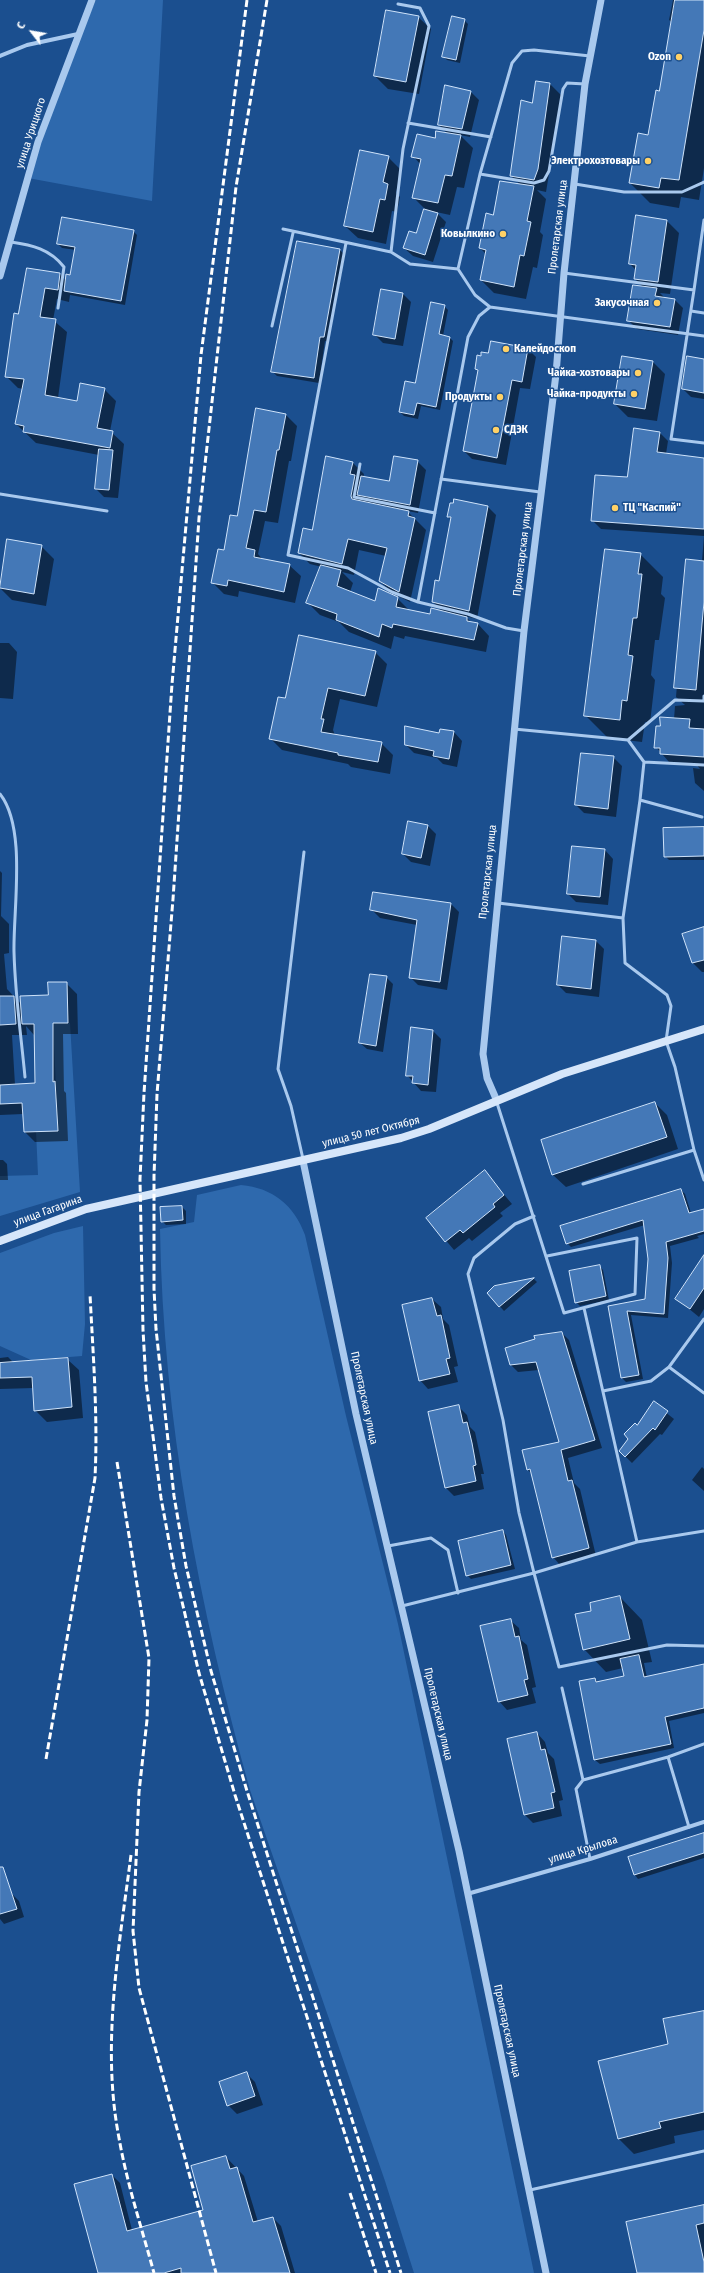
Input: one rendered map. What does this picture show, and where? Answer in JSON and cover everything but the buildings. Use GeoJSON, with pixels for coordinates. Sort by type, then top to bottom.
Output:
{"type":"FeatureCollection","features":[{"type":"Feature","properties":{"kind":"main road","name":"улица 50 лет Октября"},"geometry":{"type":"LineString","coordinates":[[103,1205],[195,1183],[303,1161],[401,1138],[562,1074],[704,1029]]}},
{"type":"Feature","properties":{"kind":"main road","name":"улица Гагарина"},"geometry":{"type":"LineString","coordinates":[[0,1240],[86,1209],[103,1205]]}},
{"type":"Feature","properties":{"kind":"street","name":"улица Урицкого"},"geometry":{"type":"LineString","coordinates":[[0,276],[38,142],[92,0]]}},
{"type":"Feature","properties":{"kind":"street","name":"Пролетарская улица"},"geometry":{"type":"LineString","coordinates":[[497,1101],[488,1078],[483,1054],[496,903],[524,631],[556,374],[564,274],[585,84],[601,0]]}},
{"type":"Feature","properties":{"kind":"street"},"geometry":{"type":"LineString","coordinates":[[0,56],[27,45],[79,34]]}},
{"type":"Feature","properties":{"kind":"street","name":"Пролетарская улица"},"geometry":{"type":"LineString","coordinates":[[303,1161],[356,1414],[402,1606],[467,1894],[546,2273]]}},
{"type":"Feature","properties":{"kind":"street","name":"улица Крылова"},"geometry":{"type":"LineString","coordinates":[[467,1894],[590,1858],[704,1822]]}},
{"type":"Feature","properties":{"kind":"lane"},"geometry":{"type":"LineString","coordinates":[[391,252],[408,123],[429,26],[420,8],[398,4]]}},
{"type":"Feature","properties":{"kind":"lane"},"geometry":{"type":"LineString","coordinates":[[590,56],[534,50],[522,51],[512,63],[480,174],[458,269],[475,295],[490,307],[704,336]]}},
{"type":"Feature","properties":{"kind":"lane"},"geometry":{"type":"LineString","coordinates":[[480,174],[534,183],[544,180],[549,171],[563,89],[567,83],[585,84]]}},
{"type":"Feature","properties":{"kind":"lane"},"geometry":{"type":"LineString","coordinates":[[408,123],[491,137]]}},
{"type":"Feature","properties":{"kind":"lane"},"geometry":{"type":"LineString","coordinates":[[575,184],[624,192],[682,192],[704,182]]}},
{"type":"Feature","properties":{"kind":"lane"},"geometry":{"type":"LineString","coordinates":[[704,220],[671,439],[704,443]]}},
{"type":"Feature","properties":{"kind":"lane"},"geometry":{"type":"LineString","coordinates":[[283,229],[293,233],[391,252],[410,264],[458,269]]}},
{"type":"Feature","properties":{"kind":"lane"},"geometry":{"type":"LineString","coordinates":[[272,326],[293,233]]}},
{"type":"Feature","properties":{"kind":"lane"},"geometry":{"type":"LineString","coordinates":[[9,242],[37,246],[60,260],[64,267],[58,308]]}},
{"type":"Feature","properties":{"kind":"lane"},"geometry":{"type":"LineString","coordinates":[[346,243],[288,555],[348,568],[392,592],[418,602],[468,614],[506,628],[524,631]]}},
{"type":"Feature","properties":{"kind":"lane"},"geometry":{"type":"LineString","coordinates":[[564,274],[694,290]]}},
{"type":"Feature","properties":{"kind":"lane"},"geometry":{"type":"LineString","coordinates":[[418,602],[468,337],[479,316],[490,307]]}},
{"type":"Feature","properties":{"kind":"lane"},"geometry":{"type":"LineString","coordinates":[[691,311],[704,313]]}},
{"type":"Feature","properties":{"kind":"lane"},"geometry":{"type":"LineString","coordinates":[[360,464],[354,497],[435,513]]}},
{"type":"Feature","properties":{"kind":"lane"},"geometry":{"type":"LineString","coordinates":[[441,479],[541,492]]}},
{"type":"Feature","properties":{"kind":"lane"},"geometry":{"type":"LineString","coordinates":[[0,494],[108,511]]}},
{"type":"Feature","properties":{"kind":"lane"},"geometry":{"type":"LineString","coordinates":[[514,729],[628,740],[675,700],[704,701],[704,696]]}},
{"type":"Feature","properties":{"kind":"lane"},"geometry":{"type":"LineString","coordinates":[[628,740],[644,762],[623,918],[624,963],[668,995],[671,1006],[666,1041],[675,1067],[694,1150],[704,1180]]}},
{"type":"Feature","properties":{"kind":"lane"},"geometry":{"type":"LineString","coordinates":[[644,762],[704,764]]}},
{"type":"Feature","properties":{"kind":"lane"},"geometry":{"type":"LineString","coordinates":[[0,794],[5,800],[15,832],[14,953],[25,1077]]}},
{"type":"Feature","properties":{"kind":"lane"},"geometry":{"type":"LineString","coordinates":[[640,800],[702,817]]}},
{"type":"Feature","properties":{"kind":"lane"},"geometry":{"type":"LineString","coordinates":[[303,1161],[291,1106],[278,1069],[304,852]]}},
{"type":"Feature","properties":{"kind":"lane"},"geometry":{"type":"LineString","coordinates":[[496,903],[623,918]]}},
{"type":"Feature","properties":{"kind":"lane"},"geometry":{"type":"LineString","coordinates":[[497,1101],[548,1256],[564,1313],[634,1294],[637,1238],[548,1256]]}},
{"type":"Feature","properties":{"kind":"lane"},"geometry":{"type":"LineString","coordinates":[[583,1184],[694,1150]]}},
{"type":"Feature","properties":{"kind":"lane"},"geometry":{"type":"LineString","coordinates":[[534,1216],[515,1224],[474,1258],[468,1274],[503,1420],[519,1513],[559,1668],[667,1645],[704,1646]]}},
{"type":"Feature","properties":{"kind":"lane"},"geometry":{"type":"LineString","coordinates":[[584,1308],[637,1542]]}},
{"type":"Feature","properties":{"kind":"lane"},"geometry":{"type":"LineString","coordinates":[[603,1391],[651,1381],[669,1367],[704,1319]]}},
{"type":"Feature","properties":{"kind":"lane"},"geometry":{"type":"LineString","coordinates":[[669,1367],[704,1393]]}},
{"type":"Feature","properties":{"kind":"lane"},"geometry":{"type":"LineString","coordinates":[[402,1606],[534,1573],[637,1542],[704,1531]]}},
{"type":"Feature","properties":{"kind":"lane"},"geometry":{"type":"LineString","coordinates":[[388,1546],[431,1538],[448,1550],[458,1593]]}},
{"type":"Feature","properties":{"kind":"lane"},"geometry":{"type":"LineString","coordinates":[[562,1688],[583,1780]]}},
{"type":"Feature","properties":{"kind":"lane"},"geometry":{"type":"LineString","coordinates":[[590,1858],[576,1789],[583,1780],[668,1757],[704,1744]]}},
{"type":"Feature","properties":{"kind":"lane"},"geometry":{"type":"LineString","coordinates":[[668,1757],[689,1827]]}},
{"type":"Feature","properties":{"kind":"lane"},"geometry":{"type":"LineString","coordinates":[[528,2190],[704,2151]]}},
{"type":"Feature","properties":{"kind":"shaded area"},"geometry":{"type":"Polygon","coordinates":[[[96,0],[163,0],[152,201],[28,178],[78,41],[96,0]]]}},
{"type":"Feature","properties":{"kind":"shaded area"},"geometry":{"type":"Polygon","coordinates":[[[53,1023],[70,1023],[80,1192],[0,1216],[0,1176],[38,1175],[36,1131],[58,1131],[53,1023]]]}},
{"type":"Feature","properties":{"kind":"shaded area"},"geometry":{"type":"Polygon","coordinates":[[[241,1185],[263,1190],[281,1200],[295,1215],[305,1235],[346,1416],[398,1624],[534,2273],[414,2273],[385,2181],[250,1790],[215,1652],[187,1512],[176,1442],[168,1372],[160,1229],[194,1222],[197,1195],[241,1185]]]}},
{"type":"Feature","properties":{"kind":"shaded area"},"geometry":{"type":"Polygon","coordinates":[[[83,1226],[85,1324],[82,1356],[31,1360],[0,1346],[0,1253],[54,1233],[83,1226]]]}},
{"type":"Feature","properties":{"kind":"railway"},"geometry":{"type":"LineString","coordinates":[[247,0],[201,355],[172,684],[144,1093],[140,1179],[143,1330],[146,1382],[161,1498],[174,1568],[199,1673],[235,1795],[390,2273]]}},
{"type":"Feature","properties":{"kind":"railway"},"geometry":{"type":"LineString","coordinates":[[267,0],[236,187],[199,518],[173,899],[157,1094],[154,1176],[154,1289],[156,1329],[174,1496],[186,1566],[211,1671],[247,1791],[401,2273]]}},
{"type":"Feature","properties":{"kind":"railway"},"geometry":{"type":"LineString","coordinates":[[46,1759],[95,1478],[96,1409],[90,1294]]}},
{"type":"Feature","properties":{"kind":"railway"},"geometry":{"type":"LineString","coordinates":[[117,1462],[149,1658],[147,1720],[139,1792],[133,1931],[139,1988],[216,2273]]}},
{"type":"Feature","properties":{"kind":"railway"},"geometry":{"type":"LineString","coordinates":[[131,1855],[117,1961],[112,2032],[112,2068],[114,2103],[122,2155],[154,2273]]}},
{"type":"Feature","properties":{"kind":"railway"},"geometry":{"type":"LineString","coordinates":[[350,2193],[376,2273]]}},
{"type":"Feature","properties":{"kind":"place","name":"Ozon"},"geometry":{"type":"Point","coordinates":[679,57]}},
{"type":"Feature","properties":{"kind":"place","name":"Электрохозтовары"},"geometry":{"type":"Point","coordinates":[648,161]}},
{"type":"Feature","properties":{"kind":"place","name":"Ковылкино"},"geometry":{"type":"Point","coordinates":[503,234]}},
{"type":"Feature","properties":{"kind":"place","name":"Закусочная"},"geometry":{"type":"Point","coordinates":[657,303]}},
{"type":"Feature","properties":{"kind":"place","name":"Калейдоскоп"},"geometry":{"type":"Point","coordinates":[506,349]}},
{"type":"Feature","properties":{"kind":"place","name":"Чайка-хозтовары"},"geometry":{"type":"Point","coordinates":[638,373]}},
{"type":"Feature","properties":{"kind":"place","name":"Чайка-продукты"},"geometry":{"type":"Point","coordinates":[634,394]}},
{"type":"Feature","properties":{"kind":"place","name":"Продукты"},"geometry":{"type":"Point","coordinates":[500,397]}},
{"type":"Feature","properties":{"kind":"place","name":"СДЭК"},"geometry":{"type":"Point","coordinates":[496,430]}},
{"type":"Feature","properties":{"kind":"place","name":"ТЦ \"Каспий\""},"geometry":{"type":"Point","coordinates":[615,508]}}]}
